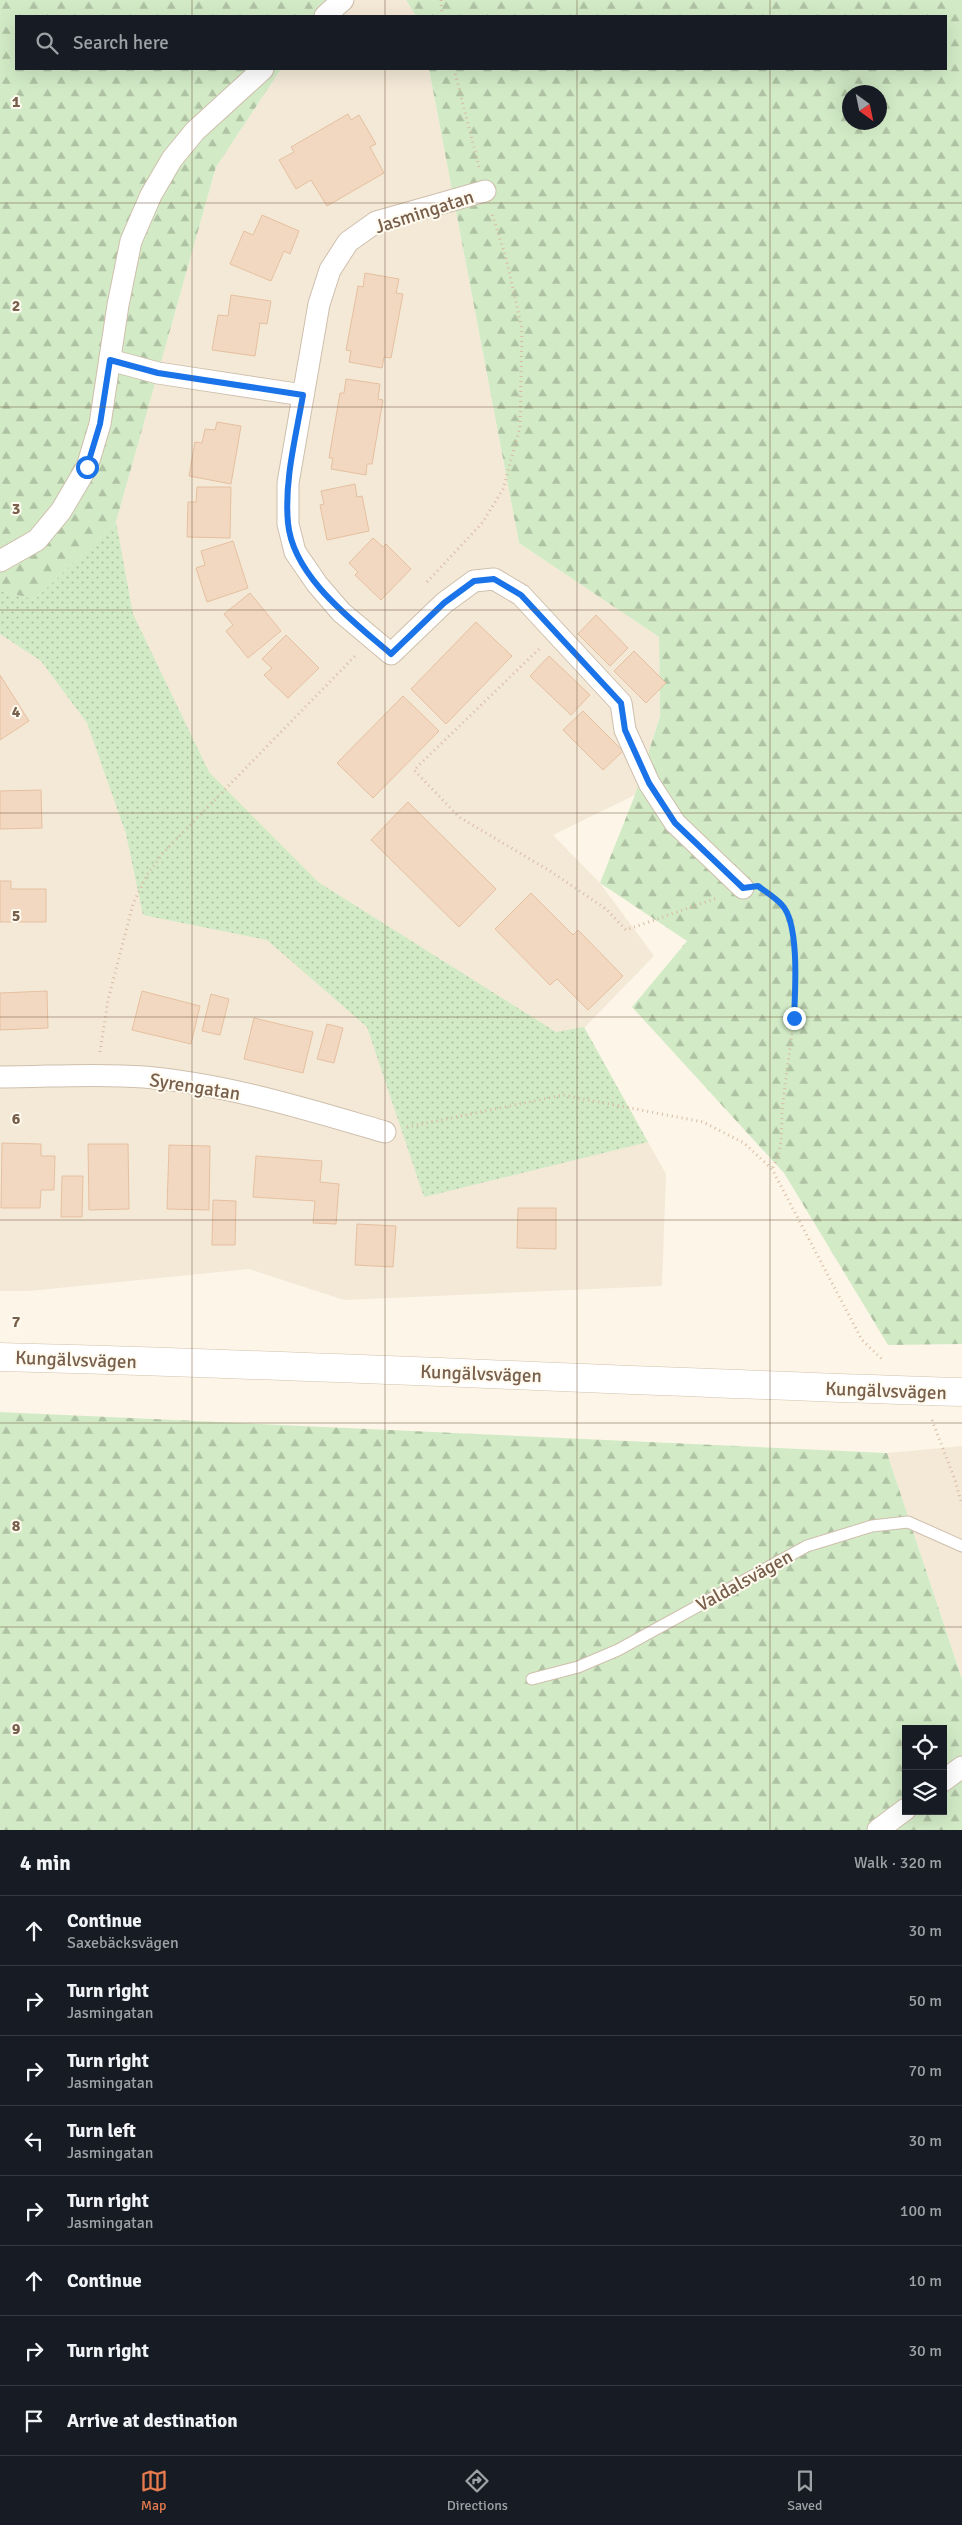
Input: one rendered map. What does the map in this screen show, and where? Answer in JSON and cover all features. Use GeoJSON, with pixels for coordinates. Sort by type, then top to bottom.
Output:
{"type":"FeatureCollection","features":[{"type":"Feature","properties":{"kind":"main road","name":"Kungälvsvägen"},"geometry":{"type":"LineString","coordinates":[[0,1357],[296,1366],[962,1392]]}},
{"type":"Feature","properties":{"kind":"street"},"geometry":{"type":"LineString","coordinates":[[326,15],[344,0]]}},
{"type":"Feature","properties":{"kind":"street"},"geometry":{"type":"LineString","coordinates":[[0,561],[37,540],[61,511],[87,467],[100,424],[132,242],[151,195],[172,159],[195,131],[262,70]]}},
{"type":"Feature","properties":{"kind":"street","name":"Jasmingatan"},"geometry":{"type":"LineString","coordinates":[[485,191],[376,222],[348,242],[330,270],[319,304],[288,483],[288,524],[295,552],[317,584],[335,605],[391,654],[444,603],[474,581],[494,579],[521,595],[621,703],[625,730],[649,783],[675,823],[743,888]]}},
{"type":"Feature","properties":{"kind":"street"},"geometry":{"type":"LineString","coordinates":[[110,360],[158,373],[303,395]]}},
{"type":"Feature","properties":{"kind":"street","name":"Syrengatan"},"geometry":{"type":"LineString","coordinates":[[0,1077],[96,1075],[146,1077],[272,1099],[385,1132]]}},
{"type":"Feature","properties":{"kind":"street"},"geometry":{"type":"LineString","coordinates":[[947,1778],[962,1767]]}},
{"type":"Feature","properties":{"kind":"street"},"geometry":{"type":"LineString","coordinates":[[878,1830],[902,1812]]}},
{"type":"Feature","properties":{"kind":"lane","name":"Valdalsvägen"},"geometry":{"type":"LineString","coordinates":[[532,1679],[578,1668],[618,1650],[798,1551],[825,1540],[872,1526],[908,1522],[962,1546]]}},
{"type":"Feature","properties":{"kind":"path"},"geometry":{"type":"LineString","coordinates":[[441,0],[442,15]]}},
{"type":"Feature","properties":{"kind":"path"},"geometry":{"type":"LineString","coordinates":[[425,584],[483,522],[503,489],[520,427],[522,329],[506,258],[485,191],[454,70]]}},
{"type":"Feature","properties":{"kind":"path"},"geometry":{"type":"LineString","coordinates":[[556,633],[414,770],[459,816],[606,909],[626,930],[677,914],[743,888],[758,886],[784,906],[793,932],[796,971],[794,1018],[783,1105],[780,1156],[772,1169]]}},
{"type":"Feature","properties":{"kind":"path"},"geometry":{"type":"LineString","coordinates":[[96,1075],[113,980],[133,904],[147,875],[182,833],[373,638]]}},
{"type":"Feature","properties":{"kind":"path"},"geometry":{"type":"LineString","coordinates":[[385,1132],[563,1096],[703,1122],[744,1143],[772,1169],[862,1340],[888,1364]]}},
{"type":"Feature","properties":{"kind":"path"},"geometry":{"type":"LineString","coordinates":[[921,1391],[955,1480],[962,1505]]}},
{"type":"Feature","properties":{"kind":"shaded area"},"geometry":{"type":"Polygon","coordinates":[[[327,0],[406,0],[415,15],[317,15],[327,0]]]}},
{"type":"Feature","properties":{"kind":"shaded area"},"geometry":{"type":"Polygon","coordinates":[[[280,70],[429,70],[519,543],[659,637],[660,715],[635,795],[553,835],[600,883],[654,956],[584,1028],[666,1174],[662,1286],[344,1300],[249,1269],[29,1291],[0,1291],[0,591],[35,599],[116,522],[216,167],[280,70]]]}},
{"type":"Feature","properties":{"kind":"shaded area"},"geometry":{"type":"Polygon","coordinates":[[[962,1446],[962,1679],[887,1453],[962,1446]]]}},
{"type":"Feature","properties":{"kind":"green space"},"geometry":{"type":"Polygon","coordinates":[[[0,0],[327,0],[317,15],[15,15],[15,70],[280,70],[216,167],[116,522],[35,599],[0,591],[0,0]]]}},
{"type":"Feature","properties":{"kind":"green space"},"geometry":{"type":"Polygon","coordinates":[[[406,0],[962,0],[962,1344],[888,1345],[784,1173],[632,1007],[687,941],[600,883],[635,795],[660,716],[659,637],[519,543],[429,70],[947,70],[947,15],[415,15],[406,0]]]}},
{"type":"Feature","properties":{"kind":"green space"},"geometry":{"type":"Polygon","coordinates":[[[116,522],[133,614],[209,772],[318,882],[556,1032],[584,1027],[648,1142],[424,1197],[367,1027],[267,940],[143,915],[126,834],[87,723],[41,661],[0,634],[0,591],[35,599],[116,522]]]}},
{"type":"Feature","properties":{"kind":"green space"},"geometry":{"type":"Polygon","coordinates":[[[0,1412],[887,1453],[962,1679],[962,1830],[0,1830],[0,1412]]]}},
{"type":"Feature","properties":{"kind":"building"},"geometry":{"type":"Polygon","coordinates":[[[348,114],[351,120],[359,115],[376,144],[370,147],[384,173],[327,206],[311,180],[296,189],[279,160],[294,152],[291,147],[348,114]]]}},
{"type":"Feature","properties":{"kind":"building"},"geometry":{"type":"Polygon","coordinates":[[[262,215],[299,231],[290,254],[284,251],[271,281],[230,264],[244,231],[253,235],[262,215]]]}},
{"type":"Feature","properties":{"kind":"building"},"geometry":{"type":"Polygon","coordinates":[[[365,273],[399,279],[396,293],[403,294],[391,358],[384,357],[382,368],[349,362],[351,351],[346,350],[358,286],[363,287],[365,273]]]}},
{"type":"Feature","properties":{"kind":"building"},"geometry":{"type":"Polygon","coordinates":[[[231,295],[271,301],[267,324],[260,323],[255,356],[212,350],[218,315],[228,316],[231,295]]]}},
{"type":"Feature","properties":{"kind":"building"},"geometry":{"type":"Polygon","coordinates":[[[346,379],[380,384],[378,399],[383,400],[372,464],[367,464],[366,475],[331,469],[333,458],[329,458],[340,393],[344,393],[346,379]]]}},
{"type":"Feature","properties":{"kind":"building"},"geometry":{"type":"Polygon","coordinates":[[[217,422],[241,426],[231,484],[189,476],[195,442],[202,443],[205,429],[215,430],[217,422]]]}},
{"type":"Feature","properties":{"kind":"building"},"geometry":{"type":"Polygon","coordinates":[[[355,484],[357,497],[362,496],[369,531],[327,540],[320,505],[324,504],[321,491],[355,484]]]}},
{"type":"Feature","properties":{"kind":"building"},"geometry":{"type":"Polygon","coordinates":[[[197,487],[231,487],[230,538],[187,537],[188,502],[196,502],[197,487]]]}},
{"type":"Feature","properties":{"kind":"building"},"geometry":{"type":"Polygon","coordinates":[[[373,538],[383,547],[386,544],[411,569],[381,600],[355,575],[358,572],[349,563],[373,538]]]}},
{"type":"Feature","properties":{"kind":"building"},"geometry":{"type":"Polygon","coordinates":[[[233,541],[248,588],[207,602],[196,568],[205,565],[201,551],[233,541]]]}},
{"type":"Feature","properties":{"kind":"building"},"geometry":{"type":"Polygon","coordinates":[[[250,593],[281,631],[248,658],[226,631],[233,625],[224,614],[250,593]]]}},
{"type":"Feature","properties":{"kind":"building"},"geometry":{"type":"Polygon","coordinates":[[[596,615],[628,648],[610,666],[578,634],[596,615]]]}},
{"type":"Feature","properties":{"kind":"building"},"geometry":{"type":"Polygon","coordinates":[[[476,622],[512,656],[446,724],[411,689],[476,622]]]}},
{"type":"Feature","properties":{"kind":"building"},"geometry":{"type":"Polygon","coordinates":[[[286,635],[319,668],[288,698],[264,675],[272,668],[262,659],[286,635]]]}},
{"type":"Feature","properties":{"kind":"building"},"geometry":{"type":"Polygon","coordinates":[[[634,651],[666,683],[646,703],[614,671],[634,651]]]}},
{"type":"Feature","properties":{"kind":"building"},"geometry":{"type":"Polygon","coordinates":[[[549,656],[590,695],[571,715],[530,676],[549,656]]]}},
{"type":"Feature","properties":{"kind":"building"},"geometry":{"type":"Polygon","coordinates":[[[0,675],[29,721],[0,740],[0,675]]]}},
{"type":"Feature","properties":{"kind":"building"},"geometry":{"type":"Polygon","coordinates":[[[403,696],[439,731],[373,798],[337,763],[403,696]]]}},
{"type":"Feature","properties":{"kind":"building"},"geometry":{"type":"Polygon","coordinates":[[[583,711],[623,751],[603,770],[563,730],[583,711]]]}},
{"type":"Feature","properties":{"kind":"building"},"geometry":{"type":"Polygon","coordinates":[[[41,790],[42,828],[0,829],[0,791],[41,790]]]}},
{"type":"Feature","properties":{"kind":"building"},"geometry":{"type":"Polygon","coordinates":[[[408,802],[496,889],[459,927],[371,840],[408,802]]]}},
{"type":"Feature","properties":{"kind":"building"},"geometry":{"type":"Polygon","coordinates":[[[0,881],[11,881],[11,889],[46,889],[46,922],[0,922],[0,881]]]}},
{"type":"Feature","properties":{"kind":"building"},"geometry":{"type":"Polygon","coordinates":[[[531,893],[573,935],[578,930],[623,976],[588,1010],[557,979],[550,985],[495,929],[531,893]]]}},
{"type":"Feature","properties":{"kind":"building"},"geometry":{"type":"Polygon","coordinates":[[[47,991],[48,1028],[0,1030],[0,993],[47,991]]]}},
{"type":"Feature","properties":{"kind":"building"},"geometry":{"type":"Polygon","coordinates":[[[142,991],[200,1006],[191,1044],[132,1030],[142,991]]]}},
{"type":"Feature","properties":{"kind":"building"},"geometry":{"type":"Polygon","coordinates":[[[211,994],[229,999],[220,1035],[202,1031],[211,994]]]}},
{"type":"Feature","properties":{"kind":"building"},"geometry":{"type":"Polygon","coordinates":[[[254,1018],[313,1032],[303,1073],[244,1059],[254,1018]]]}},
{"type":"Feature","properties":{"kind":"building"},"geometry":{"type":"Polygon","coordinates":[[[327,1024],[343,1028],[334,1063],[317,1059],[327,1024]]]}},
{"type":"Feature","properties":{"kind":"building"},"geometry":{"type":"Polygon","coordinates":[[[2,1143],[41,1144],[41,1156],[55,1156],[54,1190],[41,1190],[40,1208],[1,1208],[2,1143]]]}},
{"type":"Feature","properties":{"kind":"building"},"geometry":{"type":"Polygon","coordinates":[[[88,1144],[128,1144],[129,1209],[89,1210],[88,1144]]]}},
{"type":"Feature","properties":{"kind":"building"},"geometry":{"type":"Polygon","coordinates":[[[169,1145],[210,1146],[209,1210],[167,1209],[169,1145]]]}},
{"type":"Feature","properties":{"kind":"building"},"geometry":{"type":"Polygon","coordinates":[[[256,1156],[322,1161],[320,1182],[339,1184],[336,1224],[313,1223],[315,1201],[253,1197],[256,1156]]]}},
{"type":"Feature","properties":{"kind":"building"},"geometry":{"type":"Polygon","coordinates":[[[62,1176],[83,1176],[82,1217],[61,1217],[62,1176]]]}},
{"type":"Feature","properties":{"kind":"building"},"geometry":{"type":"Polygon","coordinates":[[[213,1200],[236,1201],[235,1245],[212,1245],[213,1200]]]}},
{"type":"Feature","properties":{"kind":"building"},"geometry":{"type":"Polygon","coordinates":[[[518,1208],[556,1208],[556,1249],[517,1248],[518,1208]]]}},
{"type":"Feature","properties":{"kind":"building"},"geometry":{"type":"Polygon","coordinates":[[[357,1224],[396,1226],[393,1267],[355,1265],[357,1224]]]}},
{"type":"Feature","properties":{"kind":"route"},"geometry":{"type":"LineString","coordinates":[[87,467],[100,424],[110,360],[158,373],[303,395],[288,483],[288,524],[295,552],[317,584],[342,612],[391,654],[444,603],[474,581],[494,579],[521,595],[621,703],[625,730],[649,783],[675,823],[743,888],[758,886],[784,906],[793,932],[796,971],[794,1018]]}}]}
